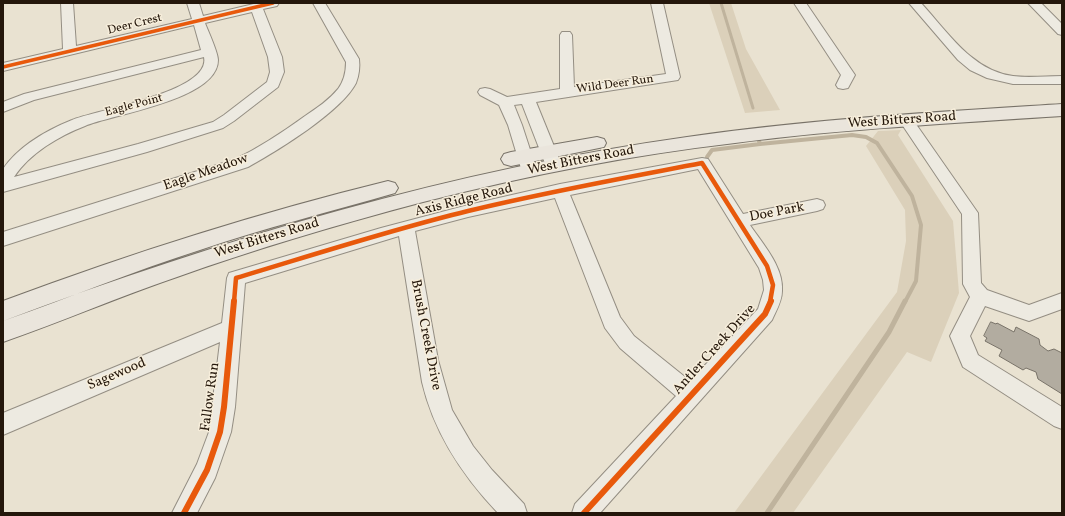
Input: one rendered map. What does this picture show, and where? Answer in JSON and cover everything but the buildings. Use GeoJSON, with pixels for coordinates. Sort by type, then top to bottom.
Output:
{"type":"FeatureCollection","features":[{"type":"Feature","properties":{"kind":"main road","name":"West Bitters Road"},"geometry":{"type":"LineString","coordinates":[[3,310],[188,244],[287,214],[400,185],[552,158],[752,134],[822,120],[1062,98]]}},
{"type":"Feature","properties":{"kind":"main road","name":"West Bitters Road"},"geometry":{"type":"LineString","coordinates":[[822,120],[906,120],[1062,110]]}},
{"type":"Feature","properties":{"kind":"main road","name":"West Bitters Road"},"geometry":{"type":"LineString","coordinates":[[3,332],[192,262],[291,231],[527,163]]}},
{"type":"Feature","properties":{"kind":"street"},"geometry":{"type":"LineString","coordinates":[[67,3],[70,52]]}},
{"type":"Feature","properties":{"kind":"street","name":"Eagle Point"},"geometry":{"type":"LineString","coordinates":[[3,182],[16,164],[31,150],[69,127],[91,118],[181,93],[198,84],[207,76],[211,68],[211,60],[193,3]]}},
{"type":"Feature","properties":{"kind":"street","name":"Deer Crest"},"geometry":{"type":"LineString","coordinates":[[3,67],[273,3]]}},
{"type":"Feature","properties":{"kind":"street","name":"Eagle Meadow"},"geometry":{"type":"LineString","coordinates":[[3,239],[242,163],[261,153],[326,108],[339,97],[347,86],[352,75],[353,64],[352,59],[319,3]]}},
{"type":"Feature","properties":{"kind":"street","name":"Wild Deer Run"},"geometry":{"type":"LineString","coordinates":[[505,102],[673,76],[657,3]]}},
{"type":"Feature","properties":{"kind":"street"},"geometry":{"type":"LineString","coordinates":[[800,3],[848,75],[843,85]]}},
{"type":"Feature","properties":{"kind":"street"},"geometry":{"type":"LineString","coordinates":[[915,3],[964,57],[975,66],[992,75],[1020,81],[1062,80]]}},
{"type":"Feature","properties":{"kind":"street"},"geometry":{"type":"LineString","coordinates":[[1034,3],[1062,31]]}},
{"type":"Feature","properties":{"kind":"street"},"geometry":{"type":"LineString","coordinates":[[3,186],[149,146],[218,125],[229,118],[273,84],[277,72],[275,57],[256,7]]}},
{"type":"Feature","properties":{"kind":"street"},"geometry":{"type":"LineString","coordinates":[[566,35],[567,92]]}},
{"type":"Feature","properties":{"kind":"street"},"geometry":{"type":"LineString","coordinates":[[3,107],[29,97],[208,52]]}},
{"type":"Feature","properties":{"kind":"street"},"geometry":{"type":"LineString","coordinates":[[485,92],[505,102],[515,125],[527,163]]}},
{"type":"Feature","properties":{"kind":"street"},"geometry":{"type":"LineString","coordinates":[[527,98],[552,158]]}},
{"type":"Feature","properties":{"kind":"street"},"geometry":{"type":"LineString","coordinates":[[906,120],[970,213],[972,284],[980,296],[1029,313],[1062,301]]}},
{"type":"Feature","properties":{"kind":"street"},"geometry":{"type":"LineString","coordinates":[[515,125],[537,121]]}},
{"type":"Feature","properties":{"kind":"street","name":"Axis Ridge Road"},"geometry":{"type":"LineString","coordinates":[[236,278],[357,241],[467,212],[560,190],[702,163]]}},
{"type":"Feature","properties":{"kind":"street","name":"Antler Creek Drive"},"geometry":{"type":"LineString","coordinates":[[584,513],[765,314],[774,296],[773,280],[767,266],[702,163]]}},
{"type":"Feature","properties":{"kind":"street"},"geometry":{"type":"LineString","coordinates":[[560,190],[612,322],[626,342],[691,395]]}},
{"type":"Feature","properties":{"kind":"street","name":"Doe Park"},"geometry":{"type":"LineString","coordinates":[[738,221],[816,205]]}},
{"type":"Feature","properties":{"kind":"street","name":"Brush Creek Drive"},"geometry":{"type":"LineString","coordinates":[[406,228],[428,363],[433,388],[442,413],[454,438],[470,463],[515,513]]}},
{"type":"Feature","properties":{"kind":"street","name":"Fallow Run"},"geometry":{"type":"LineString","coordinates":[[184,513],[207,470],[220,432],[236,278]]}},
{"type":"Feature","properties":{"kind":"street"},"geometry":{"type":"LineString","coordinates":[[980,296],[960,336],[970,361],[1062,419]]}},
{"type":"Feature","properties":{"kind":"street","name":"Sagewood"},"geometry":{"type":"LineString","coordinates":[[3,424],[232,328]]}},
{"type":"Feature","properties":{"kind":"shaded area"},"geometry":{"type":"Polygon","coordinates":[[[709,3],[731,3],[746,49],[780,110],[745,113],[709,3]]]}},
{"type":"Feature","properties":{"kind":"shaded area"},"geometry":{"type":"Polygon","coordinates":[[[901,130],[898,135],[953,221],[959,293],[931,362],[907,352],[793,513],[734,513],[897,292],[906,241],[905,210],[866,146],[878,131],[901,130]]]}},
{"type":"Feature","properties":{"kind":"waterway"},"geometry":{"type":"LineString","coordinates":[[721,3],[753,108]]}},
{"type":"Feature","properties":{"kind":"waterway"},"geometry":{"type":"LineString","coordinates":[[760,144],[852,135],[866,137],[877,143],[912,196],[921,225],[916,281],[905,302]]}},
{"type":"Feature","properties":{"kind":"waterway"},"geometry":{"type":"LineString","coordinates":[[707,157],[712,150],[760,144]]}},
{"type":"Feature","properties":{"kind":"waterway"},"geometry":{"type":"LineString","coordinates":[[767,513],[889,332],[905,301]]}},
{"type":"Feature","properties":{"kind":"cycle path"},"geometry":{"type":"LineString","coordinates":[[3,67],[273,3]]}},
{"type":"Feature","properties":{"kind":"cycle path"},"geometry":{"type":"LineString","coordinates":[[184,513],[207,470],[220,432],[224,407],[236,278],[439,218],[555,192],[702,163],[767,266],[773,285],[771,300],[765,314],[584,513]]}}]}
